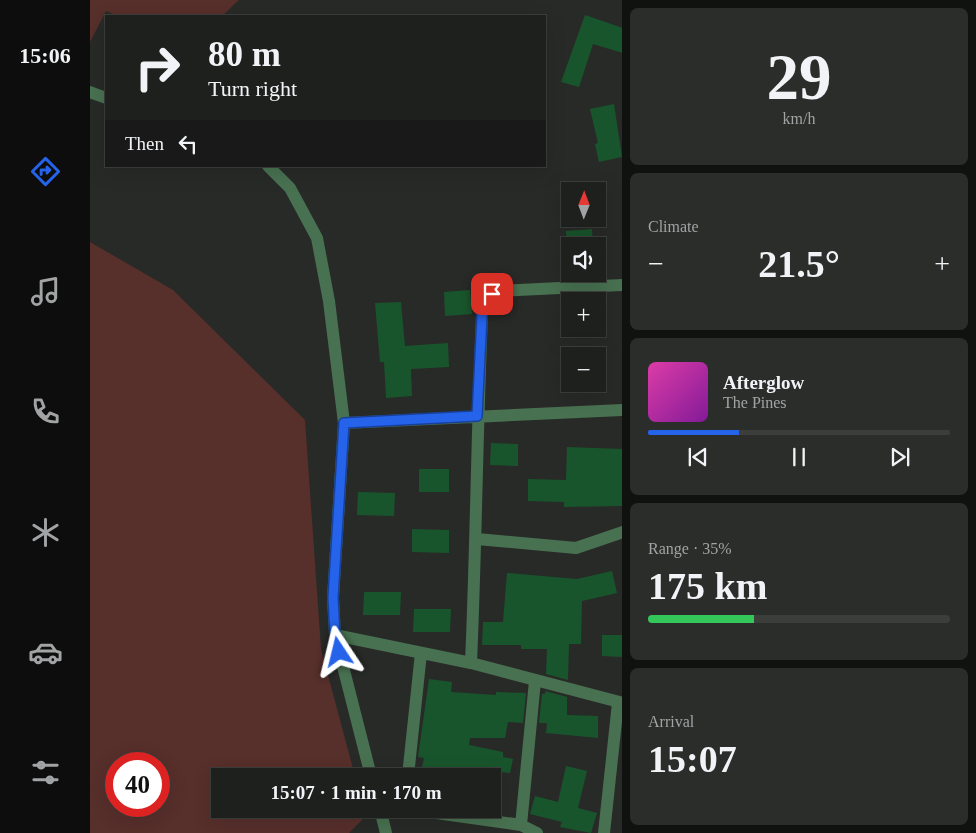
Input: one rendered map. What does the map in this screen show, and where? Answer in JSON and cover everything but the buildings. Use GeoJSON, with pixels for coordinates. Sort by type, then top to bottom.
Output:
{"type":"FeatureCollection","features":[{"type":"Feature","properties":{"kind":"street"},"geometry":{"type":"LineString","coordinates":[[90,92],[105,98]]}},
{"type":"Feature","properties":{"kind":"street"},"geometry":{"type":"LineString","coordinates":[[269,167],[290,188],[317,238],[329,301],[344,423],[333,598],[335,635],[369,768]]}},
{"type":"Feature","properties":{"kind":"street"},"geometry":{"type":"LineString","coordinates":[[471,663],[477,539],[477,416],[482,316],[488,297],[498,291],[622,285]]}},
{"type":"Feature","properties":{"kind":"street"},"geometry":{"type":"LineString","coordinates":[[344,423],[622,410]]}},
{"type":"Feature","properties":{"kind":"street"},"geometry":{"type":"LineString","coordinates":[[477,539],[576,548],[622,532]]}},
{"type":"Feature","properties":{"kind":"street"},"geometry":{"type":"LineString","coordinates":[[335,635],[471,663],[620,703],[604,833]]}},
{"type":"Feature","properties":{"kind":"street"},"geometry":{"type":"LineString","coordinates":[[409,768],[421,653]]}},
{"type":"Feature","properties":{"kind":"street"},"geometry":{"type":"LineString","coordinates":[[521,825],[535,681]]}},
{"type":"Feature","properties":{"kind":"street"},"geometry":{"type":"LineString","coordinates":[[382,818],[386,833]]}},
{"type":"Feature","properties":{"kind":"street"},"geometry":{"type":"LineString","coordinates":[[472,818],[521,825],[538,833]]}},
{"type":"Feature","properties":{"kind":"shaded area"},"geometry":{"type":"Polygon","coordinates":[[[90,0],[239,0],[223,15],[116,15],[106,11],[90,42],[90,0]]]}},
{"type":"Feature","properties":{"kind":"shaded area"},"geometry":{"type":"Polygon","coordinates":[[[90,242],[173,290],[305,420],[321,649],[353,768],[211,768],[211,818],[364,818],[349,833],[90,833],[90,242]]]}},
{"type":"Feature","properties":{"kind":"route"},"geometry":{"type":"LineString","coordinates":[[339,652],[335,635],[333,598],[344,423],[477,416],[482,316],[484,304],[492,294]]}}]}
